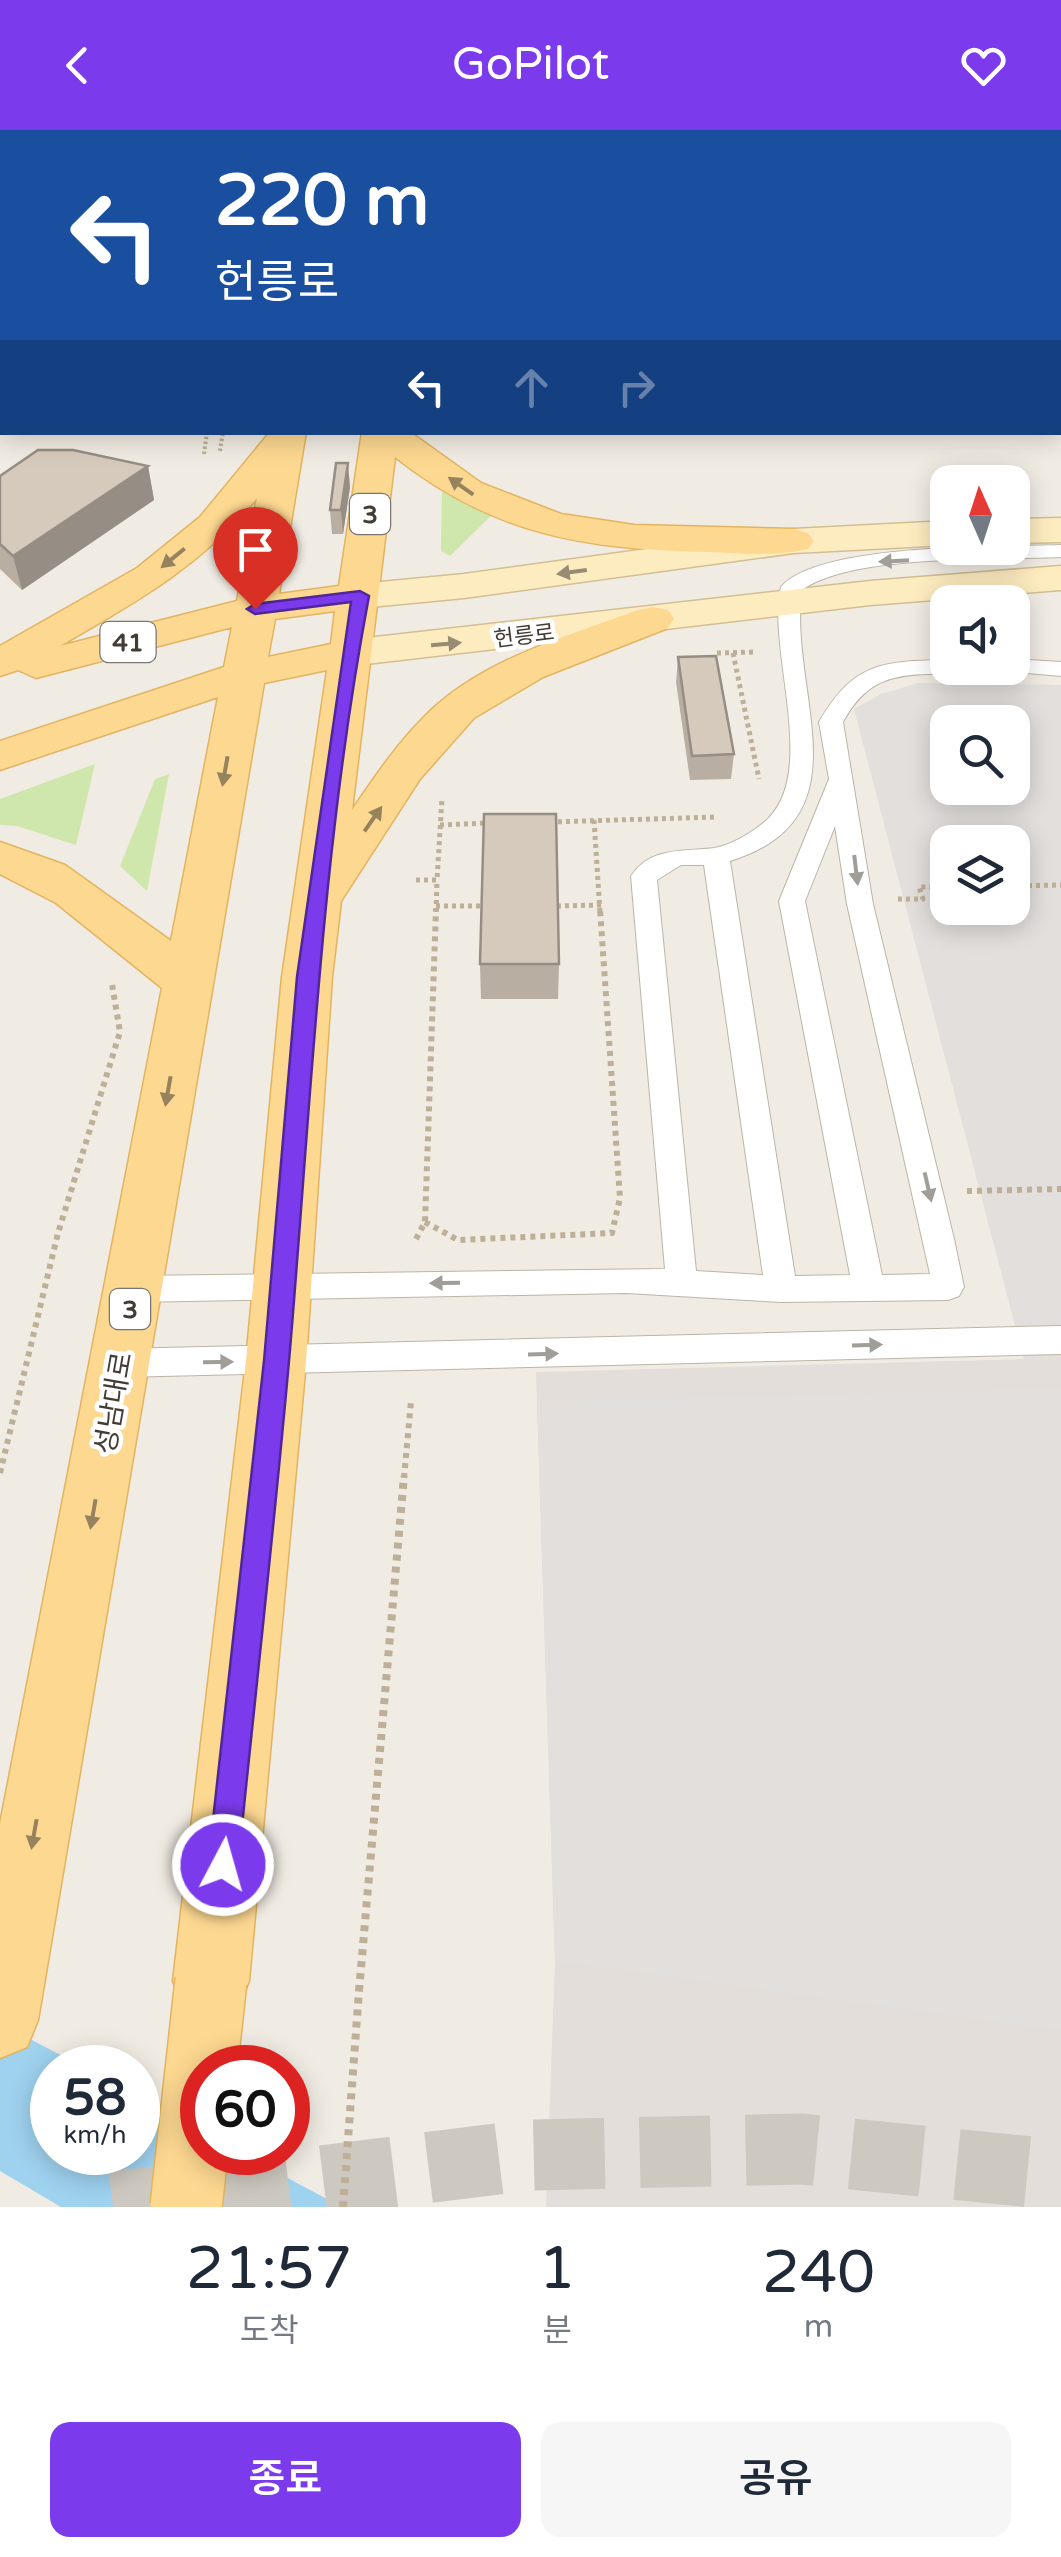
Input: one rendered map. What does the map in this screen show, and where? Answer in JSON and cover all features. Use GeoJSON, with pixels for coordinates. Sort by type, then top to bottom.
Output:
{"type":"FeatureCollection","features":[{"type":"Feature","properties":{"kind":"main road"},"geometry":{"type":"LineString","coordinates":[[0,663],[150,576],[214,525],[287,435]]}},
{"type":"Feature","properties":{"kind":"main road","name":"3"},"geometry":{"type":"LineString","coordinates":[[255,609],[288,435]]}},
{"type":"Feature","properties":{"kind":"main road","name":"3"},"geometry":{"type":"LineString","coordinates":[[186,2207],[276,1361],[317,900],[383,435]]}},
{"type":"Feature","properties":{"kind":"main road"},"geometry":{"type":"LineString","coordinates":[[387,435],[479,498],[548,522],[636,540],[794,541],[930,534]]}},
{"type":"Feature","properties":{"kind":"main road"},"geometry":{"type":"LineString","coordinates":[[1030,531],[1061,530]]}},
{"type":"Feature","properties":{"kind":"main road"},"geometry":{"type":"LineString","coordinates":[[255,609],[464,586],[794,541]]}},
{"type":"Feature","properties":{"kind":"main road","name":"헌릉로"},"geometry":{"type":"LineString","coordinates":[[0,756],[242,675],[349,653],[1061,578]]}},
{"type":"Feature","properties":{"kind":"main road","name":"41"},"geometry":{"type":"LineString","coordinates":[[0,675],[255,609]]}},
{"type":"Feature","properties":{"kind":"main road","name":"성남대로"},"geometry":{"type":"LineString","coordinates":[[0,2020],[255,609]]}},
{"type":"Feature","properties":{"kind":"main road"},"geometry":{"type":"LineString","coordinates":[[317,900],[419,752],[458,710],[526,668],[653,619]]}},
{"type":"Feature","properties":{"kind":"main road"},"geometry":{"type":"LineString","coordinates":[[0,858],[24,862],[93,908],[188,981]]}},
{"type":"Feature","properties":{"kind":"lane"},"geometry":{"type":"LineString","coordinates":[[682,1286],[644,876],[677,857],[716,856],[765,833],[792,808],[801,765],[788,604],[791,588],[802,577],[826,568],[1061,552]]}},
{"type":"Feature","properties":{"kind":"lane"},"geometry":{"type":"LineString","coordinates":[[1030,667],[1061,669]]}},
{"type":"Feature","properties":{"kind":"lane"},"geometry":{"type":"LineString","coordinates":[[133,1289],[626,1280],[682,1286],[781,1288],[948,1286],[930,1192],[859,899],[844,774],[831,722],[846,693],[882,670],[930,668]]}},
{"type":"Feature","properties":{"kind":"lane"},"geometry":{"type":"LineString","coordinates":[[844,774],[792,901],[868,1286]]}},
{"type":"Feature","properties":{"kind":"lane"},"geometry":{"type":"LineString","coordinates":[[716,856],[781,1288]]}},
{"type":"Feature","properties":{"kind":"lane"},"geometry":{"type":"LineString","coordinates":[[120,1363],[1061,1340]]}},
{"type":"Feature","properties":{"kind":"path"},"geometry":{"type":"LineString","coordinates":[[204,454],[207,435]]}},
{"type":"Feature","properties":{"kind":"path"},"geometry":{"type":"LineString","coordinates":[[733,653],[761,791]]}},
{"type":"Feature","properties":{"kind":"path"},"geometry":{"type":"LineString","coordinates":[[536,822],[733,817]]}},
{"type":"Feature","properties":{"kind":"path"},"geometry":{"type":"LineString","coordinates":[[425,1222],[458,1240],[612,1232],[620,1198],[594,820]]}},
{"type":"Feature","properties":{"kind":"path"},"geometry":{"type":"LineString","coordinates":[[440,825],[498,823]]}},
{"type":"Feature","properties":{"kind":"path"},"geometry":{"type":"LineString","coordinates":[[409,871],[416,880],[421,871]]}},
{"type":"Feature","properties":{"kind":"path"},"geometry":{"type":"LineString","coordinates":[[416,1240],[425,1222],[438,880]]}},
{"type":"Feature","properties":{"kind":"path"},"geometry":{"type":"LineString","coordinates":[[1030,886],[1061,885]]}},
{"type":"Feature","properties":{"kind":"path"},"geometry":{"type":"LineString","coordinates":[[920,887],[930,887]]}},
{"type":"Feature","properties":{"kind":"path"},"geometry":{"type":"LineString","coordinates":[[557,906],[647,904]]}},
{"type":"Feature","properties":{"kind":"path"},"geometry":{"type":"LineString","coordinates":[[436,906],[483,906]]}},
{"type":"Feature","properties":{"kind":"path"},"geometry":{"type":"LineString","coordinates":[[0,1473],[58,1233],[120,1032],[112,977]]}},
{"type":"Feature","properties":{"kind":"path"},"geometry":{"type":"LineString","coordinates":[[343,2207],[358,1991],[411,1401]]}},
{"type":"Feature","properties":{"kind":"shaded area"},"geometry":{"type":"Polygon","coordinates":[[[918,683],[1061,685],[1061,1358],[1024,1360],[854,709],[881,694],[918,683]]]}},
{"type":"Feature","properties":{"kind":"shaded area"},"geometry":{"type":"Polygon","coordinates":[[[1061,1358],[1061,2207],[546,2207],[555,1961],[536,1372],[1061,1358]]]}},
{"type":"Feature","properties":{"kind":"shaded area"},"geometry":{"type":"Polygon","coordinates":[[[1061,1388],[1061,2031],[555,1961],[537,1402],[1061,1388]]]}},
{"type":"Feature","properties":{"kind":"green space"},"geometry":{"type":"Polygon","coordinates":[[[442,487],[496,511],[450,556],[441,551],[442,487]]]}},
{"type":"Feature","properties":{"kind":"green space"},"geometry":{"type":"Polygon","coordinates":[[[95,764],[76,845],[17,826],[0,825],[0,799],[95,764]]]}},
{"type":"Feature","properties":{"kind":"green space"},"geometry":{"type":"Polygon","coordinates":[[[169,774],[147,891],[120,866],[155,779],[169,774]]]}},
{"type":"Feature","properties":{"kind":"water"},"geometry":{"type":"Polygon","coordinates":[[[0,2023],[42,2045],[30,2045],[30,2175],[160,2175],[160,2109],[180,2120],[180,2175],[282,2175],[342,2207],[61,2207],[0,2171],[0,2023]]]}},
{"type":"Feature","properties":{"kind":"building"},"geometry":{"type":"Polygon","coordinates":[[[38,450],[73,450],[148,466],[13,556],[0,544],[0,476],[38,450]]]}},
{"type":"Feature","properties":{"kind":"building"},"geometry":{"type":"Polygon","coordinates":[[[336,463],[348,463],[341,510],[330,510],[336,463]]]}},
{"type":"Feature","properties":{"kind":"building"},"geometry":{"type":"Polygon","coordinates":[[[716,656],[734,754],[692,756],[678,657],[716,656]]]}},
{"type":"Feature","properties":{"kind":"building"},"geometry":{"type":"Polygon","coordinates":[[[484,814],[556,814],[559,964],[480,964],[484,814]]]}},
{"type":"Feature","properties":{"kind":"tunnel"},"geometry":{"type":"LineString","coordinates":[[113,2207],[529,2155],[802,2149],[1061,2175]]}},
{"type":"Feature","properties":{"kind":"route"},"geometry":{"type":"LineString","coordinates":[[223,1865],[276,1361],[307,977],[349,653],[360,596],[255,609]]}}]}
